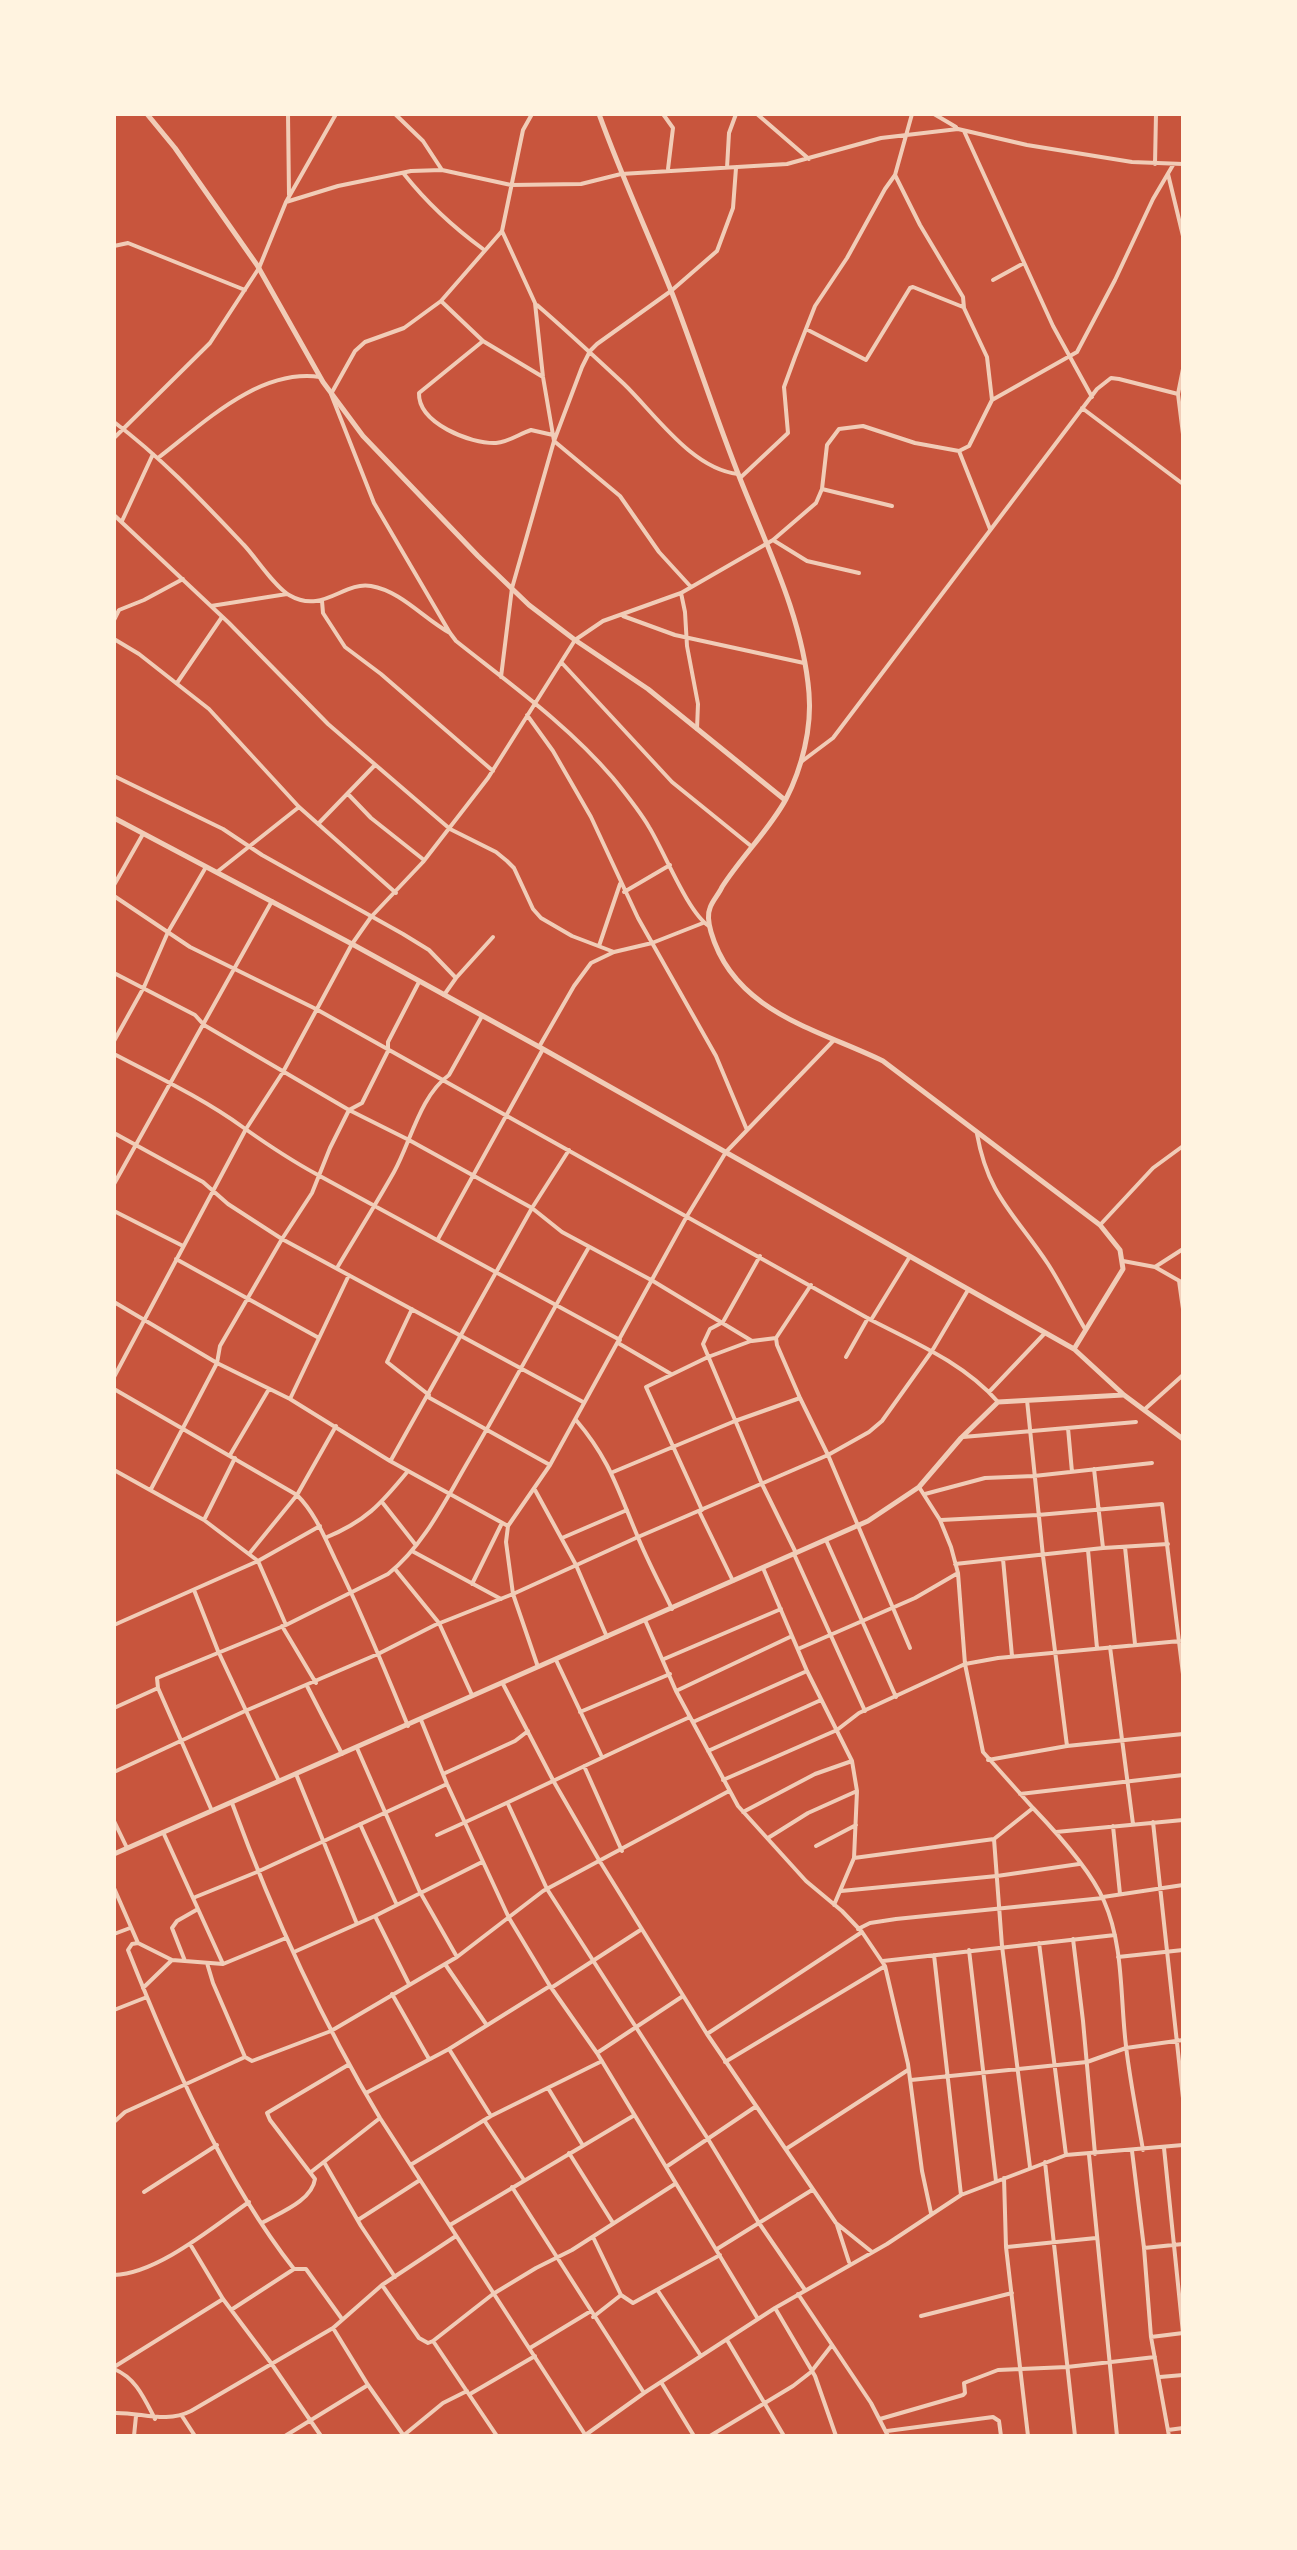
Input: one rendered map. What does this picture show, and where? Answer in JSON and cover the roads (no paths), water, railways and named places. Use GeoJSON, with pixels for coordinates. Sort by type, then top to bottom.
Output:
{"type":"FeatureCollection","features":[{"type":"Feature","properties":{"kind":"street"},"geometry":{"type":"LineString","coordinates":[[147,114],[175,148],[259,268],[320,377],[363,436],[529,605],[648,689],[785,800]]}},
{"type":"Feature","properties":{"kind":"street"},"geometry":{"type":"LineString","coordinates":[[287,200],[288,114]]}},
{"type":"Feature","properties":{"kind":"street"},"geometry":{"type":"LineString","coordinates":[[114,438],[210,343],[259,268],[287,200],[336,114]]}},
{"type":"Feature","properties":{"kind":"street"},"geometry":{"type":"LineString","coordinates":[[395,114],[423,141],[442,170]]}},
{"type":"Feature","properties":{"kind":"street"},"geometry":{"type":"LineString","coordinates":[[331,394],[355,351],[365,342],[404,328],[441,301],[453,290],[483,249],[502,231],[523,130],[532,114]]}},
{"type":"Feature","properties":{"kind":"street"},"geometry":{"type":"LineString","coordinates":[[599,114],[671,291],[739,476],[770,541],[804,663],[809,709],[801,762],[785,800],[709,908],[706,925]]}},
{"type":"Feature","properties":{"kind":"street"},"geometry":{"type":"LineString","coordinates":[[663,114],[673,128],[668,169]]}},
{"type":"Feature","properties":{"kind":"street"},"geometry":{"type":"LineString","coordinates":[[727,168],[729,133],[736,114]]}},
{"type":"Feature","properties":{"kind":"street"},"geometry":{"type":"LineString","coordinates":[[757,114],[809,159]]}},
{"type":"Feature","properties":{"kind":"street"},"geometry":{"type":"LineString","coordinates":[[739,476],[788,433],[784,387],[806,329],[819,299],[847,258],[895,175],[912,114]]}},
{"type":"Feature","properties":{"kind":"street"},"geometry":{"type":"LineString","coordinates":[[934,114],[961,130],[1070,358],[1092,397]]}},
{"type":"Feature","properties":{"kind":"street"},"geometry":{"type":"LineString","coordinates":[[1155,164],[1156,114]]}},
{"type":"Feature","properties":{"kind":"street"},"geometry":{"type":"LineString","coordinates":[[287,200],[403,173],[442,170],[511,185],[581,184],[621,174],[668,169],[736,168],[809,159],[853,144],[909,133],[961,130],[1027,145],[1155,164],[1183,164]]}},
{"type":"Feature","properties":{"kind":"street"},"geometry":{"type":"LineString","coordinates":[[992,400],[1070,358],[1082,343],[1173,165]]}},
{"type":"Feature","properties":{"kind":"street"},"geometry":{"type":"LineString","coordinates":[[501,677],[512,588],[553,438],[590,351],[671,291],[717,251],[733,208],[736,168]]}},
{"type":"Feature","properties":{"kind":"street"},"geometry":{"type":"LineString","coordinates":[[403,173],[433,207],[483,249]]}},
{"type":"Feature","properties":{"kind":"street"},"geometry":{"type":"LineString","coordinates":[[1168,174],[1183,236]]}},
{"type":"Feature","properties":{"kind":"street"},"geometry":{"type":"LineString","coordinates":[[114,1377],[246,1129],[283,1072],[352,944],[371,917],[424,861],[493,771],[575,640],[603,621],[681,593],[770,541],[816,503],[822,489],[827,445],[839,429],[863,426],[915,443],[959,451],[972,442],[992,400],[987,357],[964,308],[963,297],[920,225],[895,175]]}},
{"type":"Feature","properties":{"kind":"street"},"geometry":{"type":"LineString","coordinates":[[502,231],[535,303],[553,438]]}},
{"type":"Feature","properties":{"kind":"street"},"geometry":{"type":"LineString","coordinates":[[114,246],[128,243],[245,290]]}},
{"type":"Feature","properties":{"kind":"street"},"geometry":{"type":"LineString","coordinates":[[993,280],[1024,263]]}},
{"type":"Feature","properties":{"kind":"street"},"geometry":{"type":"LineString","coordinates":[[806,329],[866,360],[910,288],[964,308]]}},
{"type":"Feature","properties":{"kind":"street"},"geometry":{"type":"LineString","coordinates":[[441,301],[483,341],[543,377]]}},
{"type":"Feature","properties":{"kind":"street"},"geometry":{"type":"LineString","coordinates":[[535,303],[590,351],[686,448],[721,470],[739,476]]}},
{"type":"Feature","properties":{"kind":"street"},"geometry":{"type":"LineString","coordinates":[[483,341],[419,393],[419,401],[430,419],[443,428],[491,443],[512,439],[531,430],[553,438],[620,496],[659,552],[691,587]]}},
{"type":"Feature","properties":{"kind":"street"},"geometry":{"type":"LineString","coordinates":[[1183,369],[1178,394],[1183,434]]}},
{"type":"Feature","properties":{"kind":"street"},"geometry":{"type":"LineString","coordinates":[[122,521],[156,456],[259,385],[299,374],[320,377]]}},
{"type":"Feature","properties":{"kind":"street"},"geometry":{"type":"LineString","coordinates":[[801,762],[833,738],[1082,408],[1111,378],[1178,394]]}},
{"type":"Feature","properties":{"kind":"street"},"geometry":{"type":"LineString","coordinates":[[331,394],[374,503],[450,633],[576,740],[613,778],[649,826],[724,961],[742,987],[782,1017],[883,1061],[1100,1225],[1120,1250],[1123,1269],[1074,1349]]}},
{"type":"Feature","properties":{"kind":"street"},"geometry":{"type":"LineString","coordinates":[[1082,408],[1183,484]]}},
{"type":"Feature","properties":{"kind":"street"},"geometry":{"type":"LineString","coordinates":[[114,422],[156,456],[215,514],[287,594],[303,601],[322,601],[367,585],[383,589],[450,633]]}},
{"type":"Feature","properties":{"kind":"street"},"geometry":{"type":"LineString","coordinates":[[959,451],[990,529]]}},
{"type":"Feature","properties":{"kind":"street"},"geometry":{"type":"LineString","coordinates":[[822,489],[892,506]]}},
{"type":"Feature","properties":{"kind":"street"},"geometry":{"type":"LineString","coordinates":[[114,515],[211,606],[328,724],[450,829],[496,852],[507,861],[514,868],[533,909],[541,918],[562,931],[614,952]]}},
{"type":"Feature","properties":{"kind":"street"},"geometry":{"type":"LineString","coordinates":[[770,541],[807,561],[859,573]]}},
{"type":"Feature","properties":{"kind":"street"},"geometry":{"type":"LineString","coordinates":[[114,620],[116,608],[144,600],[183,579]]}},
{"type":"Feature","properties":{"kind":"street"},"geometry":{"type":"LineString","coordinates":[[681,593],[698,704],[697,731]]}},
{"type":"Feature","properties":{"kind":"street"},"geometry":{"type":"LineString","coordinates":[[211,606],[287,594]]}},
{"type":"Feature","properties":{"kind":"street"},"geometry":{"type":"LineString","coordinates":[[322,601],[323,613],[345,647],[381,674],[493,771]]}},
{"type":"Feature","properties":{"kind":"street"},"geometry":{"type":"LineString","coordinates":[[621,615],[646,627],[686,638],[804,663]]}},
{"type":"Feature","properties":{"kind":"street"},"geometry":{"type":"LineString","coordinates":[[177,683],[222,617]]}},
{"type":"Feature","properties":{"kind":"street"},"geometry":{"type":"LineString","coordinates":[[114,639],[209,709],[299,807],[396,893]]}},
{"type":"Feature","properties":{"kind":"street"},"geometry":{"type":"LineString","coordinates":[[561,662],[672,782],[751,846]]}},
{"type":"Feature","properties":{"kind":"street"},"geometry":{"type":"LineString","coordinates":[[527,715],[553,751],[591,817],[624,892],[716,1056],[747,1130]]}},
{"type":"Feature","properties":{"kind":"street"},"geometry":{"type":"LineString","coordinates":[[318,824],[375,765]]}},
{"type":"Feature","properties":{"kind":"street"},"geometry":{"type":"LineString","coordinates":[[114,776],[200,817],[429,950],[456,978]]}},
{"type":"Feature","properties":{"kind":"street"},"geometry":{"type":"LineString","coordinates":[[348,794],[371,818],[424,861]]}},
{"type":"Feature","properties":{"kind":"street"},"geometry":{"type":"LineString","coordinates":[[217,872],[299,807]]}},
{"type":"Feature","properties":{"kind":"street"},"geometry":{"type":"LineString","coordinates":[[114,818],[541,1048],[1045,1332],[1074,1349],[1124,1395],[1183,1439]]}},
{"type":"Feature","properties":{"kind":"street"},"geometry":{"type":"LineString","coordinates":[[114,885],[143,834]]}},
{"type":"Feature","properties":{"kind":"street"},"geometry":{"type":"LineString","coordinates":[[624,892],[670,865]]}},
{"type":"Feature","properties":{"kind":"street"},"geometry":{"type":"LineString","coordinates":[[114,1041],[144,987],[168,932],[206,867]]}},
{"type":"Feature","properties":{"kind":"street"},"geometry":{"type":"LineString","coordinates":[[599,946],[620,884]]}},
{"type":"Feature","properties":{"kind":"street"},"geometry":{"type":"LineString","coordinates":[[114,896],[190,947],[316,1009],[932,1351],[989,1392],[998,1402]]}},
{"type":"Feature","properties":{"kind":"street"},"geometry":{"type":"LineString","coordinates":[[114,1184],[272,901]]}},
{"type":"Feature","properties":{"kind":"street"},"geometry":{"type":"LineString","coordinates":[[438,1240],[583,972],[591,963],[614,952],[706,925]]}},
{"type":"Feature","properties":{"kind":"street"},"geometry":{"type":"LineString","coordinates":[[444,995],[493,937]]}},
{"type":"Feature","properties":{"kind":"street"},"geometry":{"type":"LineString","coordinates":[[114,973],[195,1015],[204,1025],[349,1110],[532,1208],[562,1232],[653,1281],[752,1341]]}},
{"type":"Feature","properties":{"kind":"street"},"geometry":{"type":"LineString","coordinates":[[151,1489],[217,1363],[220,1346],[312,1193],[349,1110],[362,1103],[388,1051],[388,1042],[419,982]]}},
{"type":"Feature","properties":{"kind":"street"},"geometry":{"type":"LineString","coordinates":[[337,1269],[375,1204],[414,1126],[441,1080],[449,1075],[482,1016]]}},
{"type":"Feature","properties":{"kind":"street"},"geometry":{"type":"LineString","coordinates":[[538,1667],[513,1594],[506,1542],[508,1526],[550,1465],[687,1216],[726,1152],[834,1040]]}},
{"type":"Feature","properties":{"kind":"street"},"geometry":{"type":"LineString","coordinates":[[114,1054],[246,1129],[271,1149],[375,1204],[671,1374]]}},
{"type":"Feature","properties":{"kind":"street"},"geometry":{"type":"LineString","coordinates":[[114,1133],[203,1182],[212,1192],[282,1239],[583,1402]]}},
{"type":"Feature","properties":{"kind":"street"},"geometry":{"type":"LineString","coordinates":[[977,1134],[981,1160],[997,1195],[1047,1262],[1086,1330]]}},
{"type":"Feature","properties":{"kind":"street"},"geometry":{"type":"LineString","coordinates":[[1100,1225],[1153,1168],[1183,1146]]}},
{"type":"Feature","properties":{"kind":"street"},"geometry":{"type":"LineString","coordinates":[[390,1461],[532,1208],[569,1150]]}},
{"type":"Feature","properties":{"kind":"street"},"geometry":{"type":"LineString","coordinates":[[114,1211],[183,1246]]}},
{"type":"Feature","properties":{"kind":"street"},"geometry":{"type":"LineString","coordinates":[[212,1811],[184,1741],[158,1688],[156,1682],[159,1676],[284,1626],[395,1569],[412,1551],[450,1492],[589,1247]]}},
{"type":"Feature","properties":{"kind":"street"},"geometry":{"type":"LineString","coordinates":[[1155,1267],[1183,1249]]}},
{"type":"Feature","properties":{"kind":"street"},"geometry":{"type":"LineString","coordinates":[[760,1256],[723,1322],[710,1329],[703,1344],[762,1484],[865,1711]]}},
{"type":"Feature","properties":{"kind":"street"},"geometry":{"type":"LineString","coordinates":[[846,1357],[909,1258]]}},
{"type":"Feature","properties":{"kind":"street"},"geometry":{"type":"LineString","coordinates":[[176,1259],[319,1338]]}},
{"type":"Feature","properties":{"kind":"street"},"geometry":{"type":"LineString","coordinates":[[1123,1261],[1155,1267],[1181,1282],[1183,1309]]}},
{"type":"Feature","properties":{"kind":"street"},"geometry":{"type":"LineString","coordinates":[[290,1399],[349,1275]]}},
{"type":"Feature","properties":{"kind":"street"},"geometry":{"type":"LineString","coordinates":[[733,1581],[646,1387],[708,1357],[752,1341],[776,1338],[811,1285]]}},
{"type":"Feature","properties":{"kind":"street"},"geometry":{"type":"LineString","coordinates":[[114,1772],[245,1711],[316,1683],[439,1623],[513,1594],[828,1455],[876,1428],[932,1351],[968,1290]]}},
{"type":"Feature","properties":{"kind":"street"},"geometry":{"type":"LineString","coordinates":[[114,1302],[217,1363],[290,1399],[390,1461],[508,1526]]}},
{"type":"Feature","properties":{"kind":"street"},"geometry":{"type":"LineString","coordinates":[[412,1309],[387,1362],[428,1396],[550,1465]]}},
{"type":"Feature","properties":{"kind":"street"},"geometry":{"type":"LineString","coordinates":[[989,1392],[1045,1332]]}},
{"type":"Feature","properties":{"kind":"street"},"geometry":{"type":"LineString","coordinates":[[776,1338],[910,1648]]}},
{"type":"Feature","properties":{"kind":"street"},"geometry":{"type":"LineString","coordinates":[[1145,1409],[1183,1375]]}},
{"type":"Feature","properties":{"kind":"street"},"geometry":{"type":"LineString","coordinates":[[114,1389],[297,1495],[320,1526],[408,1726]]}},
{"type":"Feature","properties":{"kind":"street"},"geometry":{"type":"LineString","coordinates":[[204,1520],[232,1457],[269,1389]]}},
{"type":"Feature","properties":{"kind":"street"},"geometry":{"type":"LineString","coordinates":[[114,1854],[473,1698],[884,1512],[919,1487],[961,1438],[998,1402],[1124,1395]]}},
{"type":"Feature","properties":{"kind":"street"},"geometry":{"type":"LineString","coordinates":[[613,1472],[735,1421],[800,1398]]}},
{"type":"Feature","properties":{"kind":"street"},"geometry":{"type":"LineString","coordinates":[[1027,1400],[1067,1746]]}},
{"type":"Feature","properties":{"kind":"street"},"geometry":{"type":"LineString","coordinates":[[576,1420],[594,1441],[613,1472],[638,1537],[672,1609]]}},
{"type":"Feature","properties":{"kind":"street"},"geometry":{"type":"LineString","coordinates":[[961,1438],[1136,1422]]}},
{"type":"Feature","properties":{"kind":"street"},"geometry":{"type":"LineString","coordinates":[[249,1554],[297,1495],[336,1426]]}},
{"type":"Feature","properties":{"kind":"street"},"geometry":{"type":"LineString","coordinates":[[1068,1428],[1072,1472]]}},
{"type":"Feature","properties":{"kind":"street"},"geometry":{"type":"LineString","coordinates":[[925,1494],[985,1478],[1152,1463]]}},
{"type":"Feature","properties":{"kind":"street"},"geometry":{"type":"LineString","coordinates":[[1094,1469],[1103,1548]]}},
{"type":"Feature","properties":{"kind":"street"},"geometry":{"type":"LineString","coordinates":[[114,1470],[204,1520],[258,1561],[284,1626],[316,1683]]}},
{"type":"Feature","properties":{"kind":"street"},"geometry":{"type":"LineString","coordinates":[[325,1538],[353,1526],[382,1502],[408,1471]]}},
{"type":"Feature","properties":{"kind":"street"},"geometry":{"type":"LineString","coordinates":[[919,1487],[940,1520],[958,1573],[965,1664],[983,1752],[1056,1832],[1103,1898],[1115,1935],[1126,2048],[1143,2150]]}},
{"type":"Feature","properties":{"kind":"street"},"geometry":{"type":"LineString","coordinates":[[535,1490],[576,1565],[607,1637]]}},
{"type":"Feature","properties":{"kind":"street"},"geometry":{"type":"LineString","coordinates":[[382,1502],[416,1545]]}},
{"type":"Feature","properties":{"kind":"street"},"geometry":{"type":"LineString","coordinates":[[940,1520],[1162,1504],[1183,1674]]}},
{"type":"Feature","properties":{"kind":"street"},"geometry":{"type":"LineString","coordinates":[[562,1538],[627,1510]]}},
{"type":"Feature","properties":{"kind":"street"},"geometry":{"type":"LineString","coordinates":[[472,1584],[502,1523]]}},
{"type":"Feature","properties":{"kind":"street"},"geometry":{"type":"LineString","coordinates":[[114,1625],[258,1561],[320,1526]]}},
{"type":"Feature","properties":{"kind":"street"},"geometry":{"type":"LineString","coordinates":[[826,1540],[896,1697]]}},
{"type":"Feature","properties":{"kind":"street"},"geometry":{"type":"LineString","coordinates":[[955,1564],[1168,1544]]}},
{"type":"Feature","properties":{"kind":"street"},"geometry":{"type":"LineString","coordinates":[[1125,1547],[1135,1645]]}},
{"type":"Feature","properties":{"kind":"street"},"geometry":{"type":"LineString","coordinates":[[1088,1550],[1097,1648]]}},
{"type":"Feature","properties":{"kind":"street"},"geometry":{"type":"LineString","coordinates":[[412,1551],[501,1599]]}},
{"type":"Feature","properties":{"kind":"street"},"geometry":{"type":"LineString","coordinates":[[1003,1559],[1012,1656]]}},
{"type":"Feature","properties":{"kind":"street"},"geometry":{"type":"LineString","coordinates":[[763,1568],[807,1671],[852,1761],[857,1791],[854,1858],[834,1905]]}},
{"type":"Feature","properties":{"kind":"street"},"geometry":{"type":"LineString","coordinates":[[395,1569],[439,1623],[473,1698]]}},
{"type":"Feature","properties":{"kind":"street"},"geometry":{"type":"LineString","coordinates":[[798,1649],[894,1608],[958,1573]]}},
{"type":"Feature","properties":{"kind":"street"},"geometry":{"type":"LineString","coordinates":[[194,1590],[218,1651],[279,1781]]}},
{"type":"Feature","properties":{"kind":"street"},"geometry":{"type":"LineString","coordinates":[[664,1659],[781,1609]]}},
{"type":"Feature","properties":{"kind":"street"},"geometry":{"type":"LineString","coordinates":[[645,1620],[676,1691],[743,1812],[806,1881],[860,1930],[884,1963],[909,2069],[922,2171],[931,2213]]}},
{"type":"Feature","properties":{"kind":"street"},"geometry":{"type":"LineString","coordinates":[[676,1691],[792,1636]]}},
{"type":"Feature","properties":{"kind":"street"},"geometry":{"type":"LineString","coordinates":[[723,1780],[837,1730],[865,1711],[965,1664],[1012,1656],[1180,1641]]}},
{"type":"Feature","properties":{"kind":"street"},"geometry":{"type":"LineString","coordinates":[[1110,1647],[1133,1824]]}},
{"type":"Feature","properties":{"kind":"street"},"geometry":{"type":"LineString","coordinates":[[556,1660],[602,1756]]}},
{"type":"Feature","properties":{"kind":"street"},"geometry":{"type":"LineString","coordinates":[[437,1835],[554,1782],[602,1756],[807,1671]]}},
{"type":"Feature","properties":{"kind":"street"},"geometry":{"type":"LineString","coordinates":[[580,1712],[670,1674]]}},
{"type":"Feature","properties":{"kind":"street"},"geometry":{"type":"LineString","coordinates":[[503,1684],[599,1860],[725,2062],[836,2223],[872,2252]]}},
{"type":"Feature","properties":{"kind":"street"},"geometry":{"type":"LineString","coordinates":[[307,1686],[342,1754]]}},
{"type":"Feature","properties":{"kind":"street"},"geometry":{"type":"LineString","coordinates":[[114,1708],[158,1688]]}},
{"type":"Feature","properties":{"kind":"street"},"geometry":{"type":"LineString","coordinates":[[708,1751],[821,1700]]}},
{"type":"Feature","properties":{"kind":"street"},"geometry":{"type":"LineString","coordinates":[[421,1720],[509,1918],[551,1987],[602,2061],[758,2319]]}},
{"type":"Feature","properties":{"kind":"street"},"geometry":{"type":"LineString","coordinates":[[443,1774],[515,1741],[528,1731]]}},
{"type":"Feature","properties":{"kind":"street"},"geometry":{"type":"LineString","coordinates":[[988,1760],[1067,1746],[1183,1734]]}},
{"type":"Feature","properties":{"kind":"street"},"geometry":{"type":"LineString","coordinates":[[357,1748],[420,1892],[457,1957]]}},
{"type":"Feature","properties":{"kind":"street"},"geometry":{"type":"LineString","coordinates":[[743,1812],[815,1774],[852,1761]]}},
{"type":"Feature","properties":{"kind":"street"},"geometry":{"type":"LineString","coordinates":[[584,1766],[622,1851]]}},
{"type":"Feature","properties":{"kind":"street"},"geometry":{"type":"LineString","coordinates":[[296,1774],[357,1924]]}},
{"type":"Feature","properties":{"kind":"street"},"geometry":{"type":"LineString","coordinates":[[1020,1794],[1183,1775]]}},
{"type":"Feature","properties":{"kind":"street"},"geometry":{"type":"LineString","coordinates":[[193,1898],[257,1872],[447,1784]]}},
{"type":"Feature","properties":{"kind":"street"},"geometry":{"type":"LineString","coordinates":[[207,1963],[245,2057],[252,2061],[331,2031],[457,1957],[547,1889],[729,1791]]}},
{"type":"Feature","properties":{"kind":"street"},"geometry":{"type":"LineString","coordinates":[[768,1838],[808,1813],[857,1791]]}},
{"type":"Feature","properties":{"kind":"street"},"geometry":{"type":"LineString","coordinates":[[232,1803],[257,1872],[348,2065],[585,2436],[644,2393],[775,2308],[872,2252],[961,2195],[1066,2155],[1183,2145]]}},
{"type":"Feature","properties":{"kind":"street"},"geometry":{"type":"LineString","coordinates":[[508,1804],[547,1889],[759,2223],[805,2290]]}},
{"type":"Feature","properties":{"kind":"street"},"geometry":{"type":"LineString","coordinates":[[854,1858],[994,1839],[1033,1808]]}},
{"type":"Feature","properties":{"kind":"street"},"geometry":{"type":"LineString","coordinates":[[1056,1832],[1183,1820]]}},
{"type":"Feature","properties":{"kind":"street"},"geometry":{"type":"LineString","coordinates":[[114,1821],[128,1848]]}},
{"type":"Feature","properties":{"kind":"street"},"geometry":{"type":"LineString","coordinates":[[1153,1822],[1180,2040],[1183,2098]]}},
{"type":"Feature","properties":{"kind":"street"},"geometry":{"type":"LineString","coordinates":[[360,1824],[396,1903]]}},
{"type":"Feature","properties":{"kind":"street"},"geometry":{"type":"LineString","coordinates":[[816,1846],[856,1825]]}},
{"type":"Feature","properties":{"kind":"street"},"geometry":{"type":"LineString","coordinates":[[1113,1826],[1120,1894]]}},
{"type":"Feature","properties":{"kind":"street"},"geometry":{"type":"LineString","coordinates":[[163,1832],[223,1964]]}},
{"type":"Feature","properties":{"kind":"street"},"geometry":{"type":"LineString","coordinates":[[994,1839],[1002,1946],[1030,2167]]}},
{"type":"Feature","properties":{"kind":"street"},"geometry":{"type":"LineString","coordinates":[[294,1952],[375,1916],[482,1862]]}},
{"type":"Feature","properties":{"kind":"street"},"geometry":{"type":"LineString","coordinates":[[841,1891],[997,1876],[1079,1864]]}},
{"type":"Feature","properties":{"kind":"street"},"geometry":{"type":"LineString","coordinates":[[707,2034],[870,1923],[1103,1898],[1183,1885]]}},
{"type":"Feature","properties":{"kind":"street"},"geometry":{"type":"LineString","coordinates":[[114,1888],[138,1943]]}},
{"type":"Feature","properties":{"kind":"street"},"geometry":{"type":"LineString","coordinates":[[185,1961],[172,1928],[180,1919],[198,1909]]}},
{"type":"Feature","properties":{"kind":"street"},"geometry":{"type":"LineString","coordinates":[[375,1916],[409,1984]]}},
{"type":"Feature","properties":{"kind":"street"},"geometry":{"type":"LineString","coordinates":[[114,1934],[131,1927]]}},
{"type":"Feature","properties":{"kind":"street"},"geometry":{"type":"LineString","coordinates":[[365,2094],[449,2049],[642,1929]]}},
{"type":"Feature","properties":{"kind":"street"},"geometry":{"type":"LineString","coordinates":[[725,2062],[884,1963],[1002,1946],[1115,1935]]}},
{"type":"Feature","properties":{"kind":"street"},"geometry":{"type":"LineString","coordinates":[[287,1937],[223,1964],[172,1960],[138,1943],[132,1944],[128,1950],[217,2145],[262,2223],[294,2269]]}},
{"type":"Feature","properties":{"kind":"street"},"geometry":{"type":"LineString","coordinates":[[1073,1939],[1087,2062],[1096,2238],[1117,2436]]}},
{"type":"Feature","properties":{"kind":"street"},"geometry":{"type":"LineString","coordinates":[[1039,1943],[1066,2155]]}},
{"type":"Feature","properties":{"kind":"street"},"geometry":{"type":"LineString","coordinates":[[969,1950],[996,2181]]}},
{"type":"Feature","properties":{"kind":"street"},"geometry":{"type":"LineString","coordinates":[[1118,1957],[1183,1950]]}},
{"type":"Feature","properties":{"kind":"street"},"geometry":{"type":"LineString","coordinates":[[934,1955],[961,2195]]}},
{"type":"Feature","properties":{"kind":"street"},"geometry":{"type":"LineString","coordinates":[[143,1988],[172,1960]]}},
{"type":"Feature","properties":{"kind":"street"},"geometry":{"type":"LineString","coordinates":[[445,1964],[486,2024]]}},
{"type":"Feature","properties":{"kind":"street"},"geometry":{"type":"LineString","coordinates":[[392,1994],[429,2059]]}},
{"type":"Feature","properties":{"kind":"street"},"geometry":{"type":"LineString","coordinates":[[597,2053],[683,1996]]}},
{"type":"Feature","properties":{"kind":"street"},"geometry":{"type":"LineString","coordinates":[[114,2010],[147,1997]]}},
{"type":"Feature","properties":{"kind":"street"},"geometry":{"type":"LineString","coordinates":[[911,2080],[1087,2062],[1126,2048],[1180,2040]]}},
{"type":"Feature","properties":{"kind":"street"},"geometry":{"type":"LineString","coordinates":[[449,2049],[491,2116]]}},
{"type":"Feature","properties":{"kind":"street"},"geometry":{"type":"LineString","coordinates":[[114,2122],[125,2112],[245,2057]]}},
{"type":"Feature","properties":{"kind":"street"},"geometry":{"type":"LineString","coordinates":[[412,2164],[491,2116],[602,2061]]}},
{"type":"Feature","properties":{"kind":"street"},"geometry":{"type":"LineString","coordinates":[[262,2223],[308,2195],[315,2179],[267,2113],[348,2065]]}},
{"type":"Feature","properties":{"kind":"street"},"geometry":{"type":"LineString","coordinates":[[786,2149],[909,2069]]}},
{"type":"Feature","properties":{"kind":"street"},"geometry":{"type":"LineString","coordinates":[[548,2088],[582,2145]]}},
{"type":"Feature","properties":{"kind":"street"},"geometry":{"type":"LineString","coordinates":[[666,2167],[755,2107]]}},
{"type":"Feature","properties":{"kind":"street"},"geometry":{"type":"LineString","coordinates":[[450,2225],[633,2116]]}},
{"type":"Feature","properties":{"kind":"street"},"geometry":{"type":"LineString","coordinates":[[311,2172],[380,2118]]}},
{"type":"Feature","properties":{"kind":"street"},"geometry":{"type":"LineString","coordinates":[[484,2120],[524,2180]]}},
{"type":"Feature","properties":{"kind":"street"},"geometry":{"type":"LineString","coordinates":[[144,2192],[217,2145]]}},
{"type":"Feature","properties":{"kind":"street"},"geometry":{"type":"LineString","coordinates":[[1151,2337],[1183,2333],[1164,2148]]}},
{"type":"Feature","properties":{"kind":"street"},"geometry":{"type":"LineString","coordinates":[[1132,2151],[1151,2337],[1169,2433],[1183,2428]]}},
{"type":"Feature","properties":{"kind":"street"},"geometry":{"type":"LineString","coordinates":[[569,2153],[613,2223]]}},
{"type":"Feature","properties":{"kind":"street"},"geometry":{"type":"LineString","coordinates":[[324,2162],[395,2277]]}},
{"type":"Feature","properties":{"kind":"street"},"geometry":{"type":"LineString","coordinates":[[1045,2162],[1075,2436]]}},
{"type":"Feature","properties":{"kind":"street"},"geometry":{"type":"LineString","coordinates":[[1004,2178],[1006,2247],[1028,2436]]}},
{"type":"Feature","properties":{"kind":"street"},"geometry":{"type":"LineString","coordinates":[[358,2220],[421,2179]]}},
{"type":"Feature","properties":{"kind":"street"},"geometry":{"type":"LineString","coordinates":[[382,2285],[419,2338],[425,2342],[433,2341],[493,2294],[593,2237],[675,2184]]}},
{"type":"Feature","properties":{"kind":"street"},"geometry":{"type":"LineString","coordinates":[[512,2187],[644,2393]]}},
{"type":"Feature","properties":{"kind":"street"},"geometry":{"type":"LineString","coordinates":[[593,2237],[621,2295],[629,2302],[638,2303],[812,2190]]}},
{"type":"Feature","properties":{"kind":"street"},"geometry":{"type":"LineString","coordinates":[[114,2275],[137,2273],[190,2244],[249,2202]]}},
{"type":"Feature","properties":{"kind":"street"},"geometry":{"type":"LineString","coordinates":[[836,2223],[849,2263]]}},
{"type":"Feature","properties":{"kind":"street"},"geometry":{"type":"LineString","coordinates":[[114,2413],[155,2419],[182,2416],[333,2328],[382,2285],[456,2236]]}},
{"type":"Feature","properties":{"kind":"street"},"geometry":{"type":"LineString","coordinates":[[1006,2247],[1096,2238]]}},
{"type":"Feature","properties":{"kind":"street"},"geometry":{"type":"LineString","coordinates":[[190,2244],[223,2299],[321,2436]]}},
{"type":"Feature","properties":{"kind":"street"},"geometry":{"type":"LineString","coordinates":[[1144,2248],[1183,2244]]}},
{"type":"Feature","properties":{"kind":"street"},"geometry":{"type":"LineString","coordinates":[[231,2310],[294,2269],[306,2269],[342,2319]]}},
{"type":"Feature","properties":{"kind":"street"},"geometry":{"type":"LineString","coordinates":[[658,2291],[701,2356]]}},
{"type":"Feature","properties":{"kind":"street"},"geometry":{"type":"LineString","coordinates":[[921,2316],[1012,2293]]}},
{"type":"Feature","properties":{"kind":"street"},"geometry":{"type":"LineString","coordinates":[[798,2294],[887,2433],[993,2417],[999,2421],[1001,2436]]}},
{"type":"Feature","properties":{"kind":"street"},"geometry":{"type":"LineString","coordinates":[[530,2348],[621,2295]]}},
{"type":"Feature","properties":{"kind":"street"},"geometry":{"type":"LineString","coordinates":[[114,2368],[223,2299]]}},
{"type":"Feature","properties":{"kind":"street"},"geometry":{"type":"LineString","coordinates":[[775,2308],[820,2390],[836,2436]]}},
{"type":"Feature","properties":{"kind":"street"},"geometry":{"type":"LineString","coordinates":[[333,2328],[404,2436],[443,2403],[535,2356]]}},
{"type":"Feature","properties":{"kind":"street"},"geometry":{"type":"LineString","coordinates":[[727,2340],[784,2436]]}},
{"type":"Feature","properties":{"kind":"street"},"geometry":{"type":"LineString","coordinates":[[433,2341],[497,2436]]}},
{"type":"Feature","properties":{"kind":"street"},"geometry":{"type":"LineString","coordinates":[[710,2436],[811,2372],[832,2345]]}},
{"type":"Feature","properties":{"kind":"street"},"geometry":{"type":"LineString","coordinates":[[880,2419],[963,2395],[964,2383],[983,2374],[1019,2368],[1067,2367],[1155,2357]]}},
{"type":"Feature","properties":{"kind":"street"},"geometry":{"type":"LineString","coordinates":[[114,2368],[138,2387],[155,2419]]}},
{"type":"Feature","properties":{"kind":"street"},"geometry":{"type":"LineString","coordinates":[[1160,2377],[1183,2375]]}},
{"type":"Feature","properties":{"kind":"street"},"geometry":{"type":"LineString","coordinates":[[661,2382],[694,2436]]}},
{"type":"Feature","properties":{"kind":"street"},"geometry":{"type":"LineString","coordinates":[[285,2436],[368,2385]]}},
{"type":"Feature","properties":{"kind":"street"},"geometry":{"type":"LineString","coordinates":[[134,2436],[136,2416]]}},
{"type":"Feature","properties":{"kind":"street"},"geometry":{"type":"LineString","coordinates":[[182,2416],[195,2436]]}}]}
